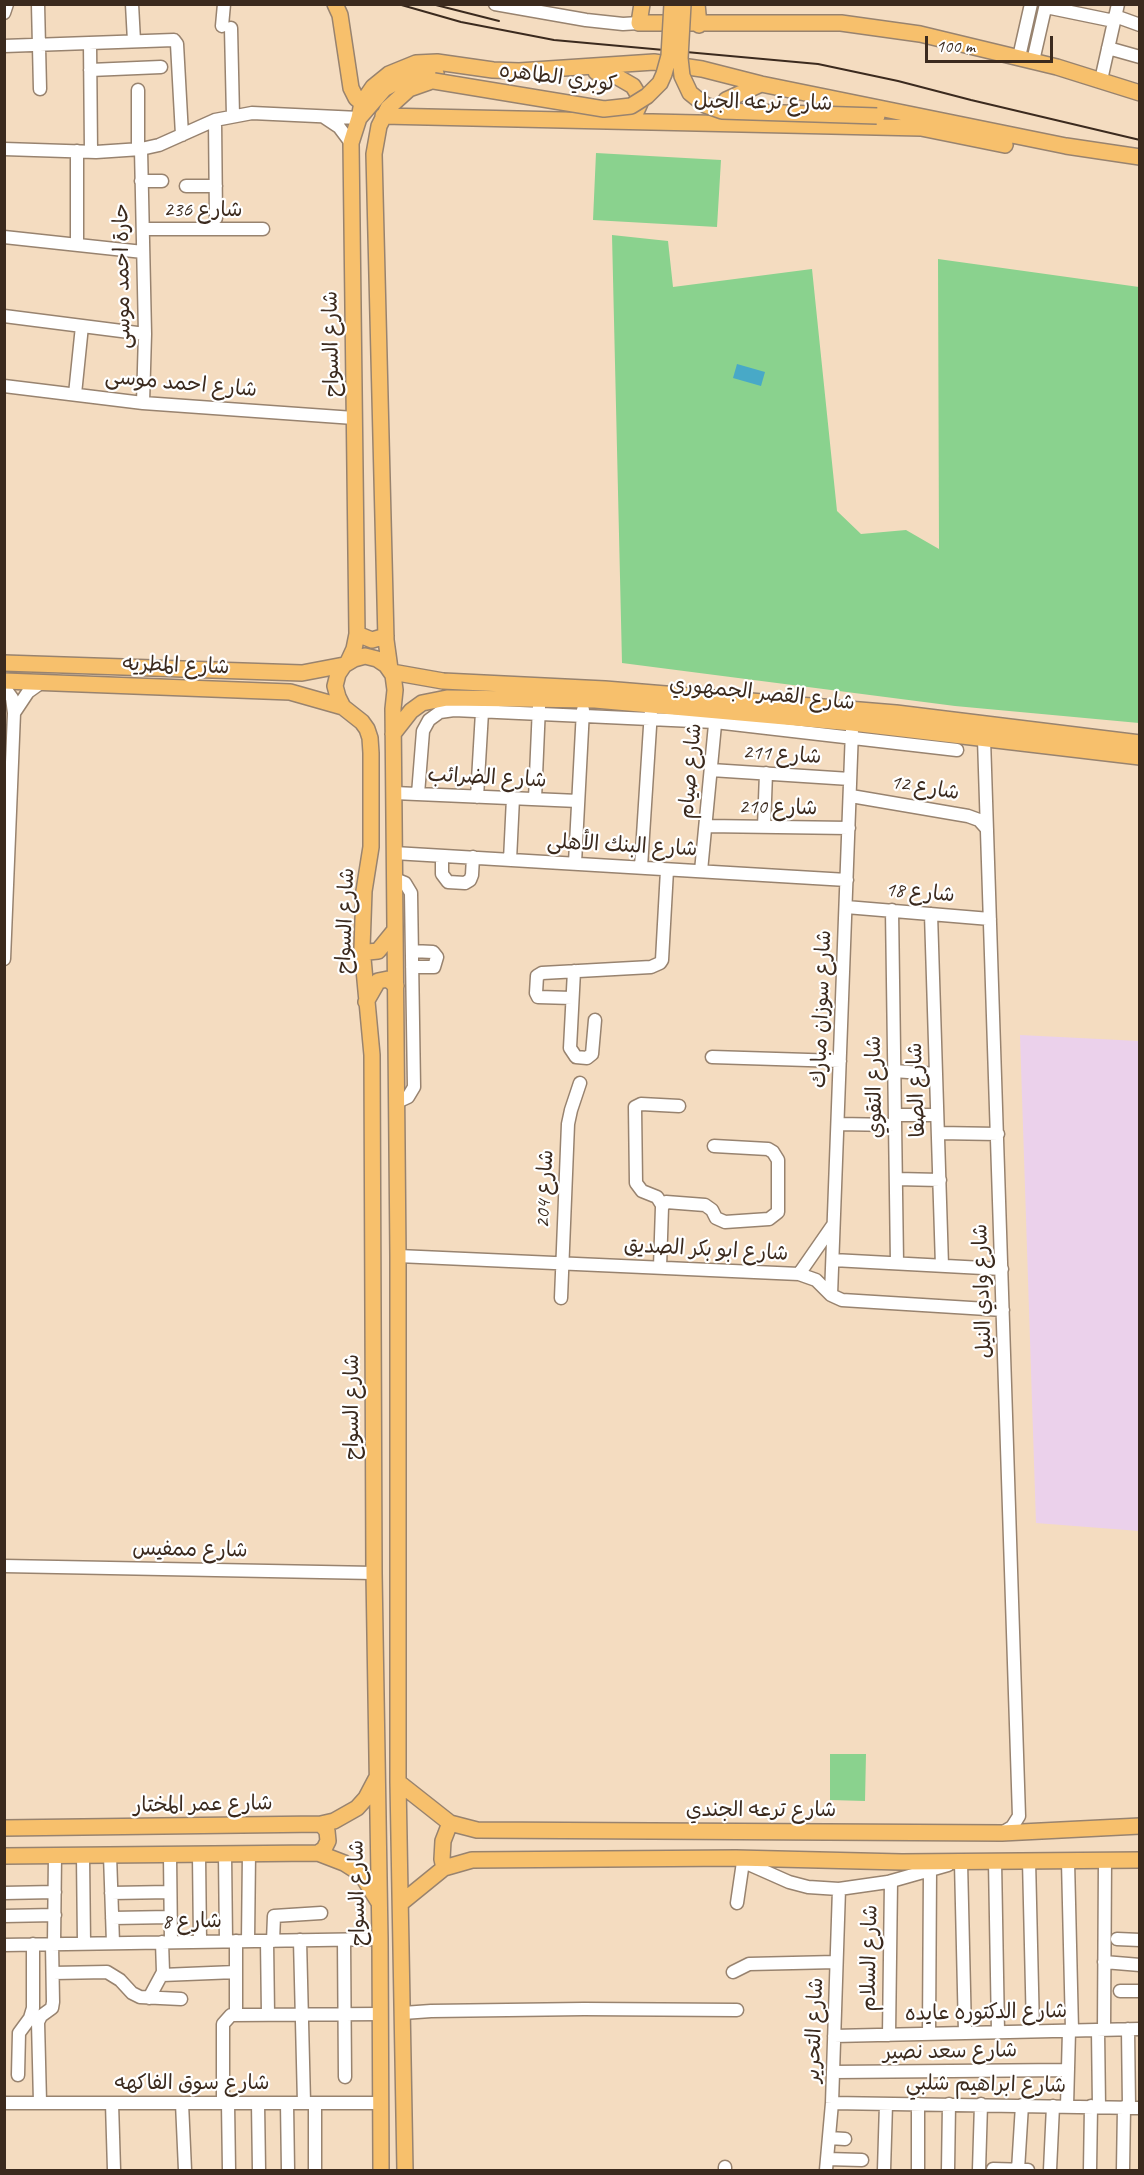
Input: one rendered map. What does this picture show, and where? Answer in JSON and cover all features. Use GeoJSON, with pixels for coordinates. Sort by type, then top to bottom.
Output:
{"type":"FeatureCollection","features":[{"type":"Feature","properties":{"kind":"main road"},"geometry":{"type":"LineString","coordinates":[[335,4],[340,15],[351,88],[361,110]]}},
{"type":"Feature","properties":{"kind":"main road"},"geometry":{"type":"LineString","coordinates":[[642,4],[639,23],[852,24],[928,35],[1026,59],[1140,93]]}},
{"type":"Feature","properties":{"kind":"main road","name":"كوبري الطاهره"},"geometry":{"type":"LineString","coordinates":[[435,77],[604,100],[624,98],[642,89],[655,73],[661,54],[664,4]]}},
{"type":"Feature","properties":{"kind":"main road","name":"كوبري الطاهره"},"geometry":{"type":"LineString","coordinates":[[435,77],[604,109],[631,106],[647,96],[664,74],[669,56],[672,4]]}},
{"type":"Feature","properties":{"kind":"main road","name":"شارع ترعه الجبل"},"geometry":{"type":"LineString","coordinates":[[683,4],[680,58],[682,76],[690,93],[705,105],[722,111],[922,118]]}},
{"type":"Feature","properties":{"kind":"main road"},"geometry":{"type":"LineString","coordinates":[[697,4],[699,25]]}},
{"type":"Feature","properties":{"kind":"main road","name":"شارع ترعه الجبل"},"geometry":{"type":"LineString","coordinates":[[361,110],[373,87],[389,74],[416,63],[437,62],[505,71],[654,62],[702,69],[761,84],[922,118],[1140,158]]}},
{"type":"Feature","properties":{"kind":"main road"},"geometry":{"type":"LineString","coordinates":[[566,69],[603,72],[633,86],[640,103],[635,114],[625,122]]}},
{"type":"Feature","properties":{"kind":"main road","name":"شارع السواح"},"geometry":{"type":"LineString","coordinates":[[377,2167],[380,2138],[380,1939],[374,1573],[372,1055],[362,948],[364,891],[371,846],[371,753],[370,738],[362,722],[343,707],[335,686],[338,674],[354,649],[357,634],[351,143],[361,110],[384,89],[400,80],[417,75],[435,77]]}},
{"type":"Feature","properties":{"kind":"main road","name":"شارع السواح"},"geometry":{"type":"LineString","coordinates":[[403,2170],[405,2132],[398,1782],[398,1256],[393,734],[395,681],[386,636],[374,154],[375,140],[382,116],[400,94],[435,77]]}},
{"type":"Feature","properties":{"kind":"main road"},"geometry":{"type":"LineString","coordinates":[[727,123],[722,115],[726,100],[761,84]]}},
{"type":"Feature","properties":{"kind":"main road","name":"شارع ترعه الجبل"},"geometry":{"type":"LineString","coordinates":[[382,116],[921,128],[1064,156],[1140,166]]}},
{"type":"Feature","properties":{"kind":"main road"},"geometry":{"type":"LineString","coordinates":[[351,278],[370,282],[378,274]]}},
{"type":"Feature","properties":{"kind":"main road"},"geometry":{"type":"LineString","coordinates":[[352,319],[371,312],[379,318]]}},
{"type":"Feature","properties":{"kind":"main road"},"geometry":{"type":"LineString","coordinates":[[357,634],[372,640],[386,636]]}},
{"type":"Feature","properties":{"kind":"main road"},"geometry":{"type":"LineString","coordinates":[[346,663],[359,657],[371,657],[382,661],[391,670]]}},
{"type":"Feature","properties":{"kind":"main road","name":"شارع المطريه"},"geometry":{"type":"LineString","coordinates":[[4,663],[302,673],[346,663]]}},
{"type":"Feature","properties":{"kind":"main road","name":"شارع القصر الجمهوري"},"geometry":{"type":"LineString","coordinates":[[391,670],[419,678],[442,681],[605,689],[896,713],[1140,743]]}},
{"type":"Feature","properties":{"kind":"main road"},"geometry":{"type":"LineString","coordinates":[[296,693],[312,692],[315,688],[314,683],[302,673]]}},
{"type":"Feature","properties":{"kind":"main road"},"geometry":{"type":"LineString","coordinates":[[393,734],[406,717],[422,703],[416,694],[416,683],[419,678]]}},
{"type":"Feature","properties":{"kind":"main road","name":"شارع المطريه"},"geometry":{"type":"LineString","coordinates":[[4,681],[296,693],[343,707]]}},
{"type":"Feature","properties":{"kind":"main road","name":"شارع القصر الجمهوري"},"geometry":{"type":"LineString","coordinates":[[422,703],[447,698],[539,706],[584,700],[651,712],[716,716],[852,731],[984,739],[1140,757]]}},
{"type":"Feature","properties":{"kind":"main road"},"geometry":{"type":"LineString","coordinates":[[362,948],[372,952],[378,951],[395,930]]}},
{"type":"Feature","properties":{"kind":"main road"},"geometry":{"type":"LineString","coordinates":[[366,1002],[378,981],[388,979],[396,986]]}},
{"type":"Feature","properties":{"kind":"main road"},"geometry":{"type":"LineString","coordinates":[[374,1573],[381,1577],[389,1574],[397,1551]]}},
{"type":"Feature","properties":{"kind":"main road"},"geometry":{"type":"LineString","coordinates":[[375,1621],[387,1603],[396,1603],[398,1609]]}},
{"type":"Feature","properties":{"kind":"main road","name":"شارع عمر المختار"},"geometry":{"type":"LineString","coordinates":[[4,1828],[321,1824],[346,1816],[357,1808],[373,1786],[378,1774]]}},
{"type":"Feature","properties":{"kind":"main road","name":"شارع ترعه الجندي"},"geometry":{"type":"LineString","coordinates":[[398,1782],[450,1824],[477,1830],[1002,1833],[1140,1826]]}},
{"type":"Feature","properties":{"kind":"main road"},"geometry":{"type":"LineString","coordinates":[[318,1853],[324,1849],[328,1840],[327,1832],[321,1824]]}},
{"type":"Feature","properties":{"kind":"main road"},"geometry":{"type":"LineString","coordinates":[[444,1868],[443,1840],[450,1824]]}},
{"type":"Feature","properties":{"kind":"main road"},"geometry":{"type":"LineString","coordinates":[[696,1831],[696,1859]]}},
{"type":"Feature","properties":{"kind":"main road"},"geometry":{"type":"LineString","coordinates":[[4,1856],[318,1853],[355,1870],[373,1891],[379,1903]]}},
{"type":"Feature","properties":{"kind":"main road"},"geometry":{"type":"LineString","coordinates":[[401,1903],[444,1868],[472,1860],[696,1859],[959,1862],[1140,1860]]}},
{"type":"Feature","properties":{"kind":"main road"},"geometry":{"type":"LineString","coordinates":[[380,2138],[393,2138],[405,2132]]}},
{"type":"Feature","properties":{"kind":"street"},"geometry":{"type":"LineString","coordinates":[[39,4],[40,89]]}},
{"type":"Feature","properties":{"kind":"street"},"geometry":{"type":"LineString","coordinates":[[132,4],[134,41]]}},
{"type":"Feature","properties":{"kind":"street"},"geometry":{"type":"LineString","coordinates":[[224,4],[234,116]]}},
{"type":"Feature","properties":{"kind":"street"},"geometry":{"type":"LineString","coordinates":[[495,4],[586,20],[623,24],[639,23]]}},
{"type":"Feature","properties":{"kind":"street"},"geometry":{"type":"LineString","coordinates":[[1026,59],[1031,4]]}},
{"type":"Feature","properties":{"kind":"street"},"geometry":{"type":"LineString","coordinates":[[1026,59],[1046,6],[1116,14],[1140,25]]}},
{"type":"Feature","properties":{"kind":"street"},"geometry":{"type":"LineString","coordinates":[[1101,80],[1116,14]]}},
{"type":"Feature","properties":{"kind":"street"},"geometry":{"type":"LineString","coordinates":[[4,46],[172,39],[177,44],[182,135]]}},
{"type":"Feature","properties":{"kind":"street"},"geometry":{"type":"LineString","coordinates":[[90,43],[92,152]]}},
{"type":"Feature","properties":{"kind":"street"},"geometry":{"type":"LineString","coordinates":[[1108,48],[1140,57]]}},
{"type":"Feature","properties":{"kind":"street"},"geometry":{"type":"LineString","coordinates":[[90,70],[161,67]]}},
{"type":"Feature","properties":{"kind":"street","name":"حارة احمد موسى"},"geometry":{"type":"LineString","coordinates":[[138,90],[145,334],[143,403]]}},
{"type":"Feature","properties":{"kind":"street"},"geometry":{"type":"LineString","coordinates":[[4,149],[92,152],[140,149],[159,145],[215,120],[234,116],[252,113],[321,116],[361,110]]}},
{"type":"Feature","properties":{"kind":"street"},"geometry":{"type":"LineString","coordinates":[[321,116],[339,127],[351,143]]}},
{"type":"Feature","properties":{"kind":"street"},"geometry":{"type":"LineString","coordinates":[[215,120],[216,218]]}},
{"type":"Feature","properties":{"kind":"street"},"geometry":{"type":"LineString","coordinates":[[77,151],[77,245]]}},
{"type":"Feature","properties":{"kind":"street"},"geometry":{"type":"LineString","coordinates":[[141,181],[162,181]]}},
{"type":"Feature","properties":{"kind":"street"},"geometry":{"type":"LineString","coordinates":[[186,186],[216,186]]}},
{"type":"Feature","properties":{"kind":"street","name":"شارع 236"},"geometry":{"type":"LineString","coordinates":[[143,229],[263,229]]}},
{"type":"Feature","properties":{"kind":"street"},"geometry":{"type":"LineString","coordinates":[[4,237],[143,252]]}},
{"type":"Feature","properties":{"kind":"street"},"geometry":{"type":"LineString","coordinates":[[4,316],[145,334]]}},
{"type":"Feature","properties":{"kind":"street"},"geometry":{"type":"LineString","coordinates":[[75,394],[82,326]]}},
{"type":"Feature","properties":{"kind":"street","name":"شارع احمد موسى"},"geometry":{"type":"LineString","coordinates":[[4,386],[143,403],[354,418]]}},
{"type":"Feature","properties":{"kind":"street"},"geometry":{"type":"LineString","coordinates":[[14,713],[28,692],[42,682]]}},
{"type":"Feature","properties":{"kind":"street"},"geometry":{"type":"LineString","coordinates":[[4,687],[12,698],[14,713],[4,959]]}},
{"type":"Feature","properties":{"kind":"street"},"geometry":{"type":"LineString","coordinates":[[575,863],[584,700]]}},
{"type":"Feature","properties":{"kind":"street"},"geometry":{"type":"LineString","coordinates":[[535,799],[539,706]]}},
{"type":"Feature","properties":{"kind":"street"},"geometry":{"type":"LineString","coordinates":[[418,794],[423,731],[429,720],[440,712],[482,712],[539,706],[583,716],[651,712],[641,867]]}},
{"type":"Feature","properties":{"kind":"street"},"geometry":{"type":"LineString","coordinates":[[477,797],[482,712]]}},
{"type":"Feature","properties":{"kind":"street","name":"شارع صيام"},"geometry":{"type":"LineString","coordinates":[[701,871],[716,716]]}},
{"type":"Feature","properties":{"kind":"street"},"geometry":{"type":"LineString","coordinates":[[852,731],[957,750]]}},
{"type":"Feature","properties":{"kind":"street","name":"شارع سوزان مبارك"},"geometry":{"type":"LineString","coordinates":[[831,1295],[852,731]]}},
{"type":"Feature","properties":{"kind":"street","name":"شارع وادي النيل"},"geometry":{"type":"LineString","coordinates":[[984,739],[1019,1816],[1012,1827],[1002,1833]]}},
{"type":"Feature","properties":{"kind":"street","name":"شارع 211"},"geometry":{"type":"LineString","coordinates":[[711,770],[850,779]]}},
{"type":"Feature","properties":{"kind":"street"},"geometry":{"type":"LineString","coordinates":[[764,827],[766,773]]}},
{"type":"Feature","properties":{"kind":"street","name":"شارع الضرائب"},"geometry":{"type":"LineString","coordinates":[[394,793],[578,801]]}},
{"type":"Feature","properties":{"kind":"street","name":"شارع 12"},"geometry":{"type":"LineString","coordinates":[[851,796],[968,816],[979,820],[987,829]]}},
{"type":"Feature","properties":{"kind":"street"},"geometry":{"type":"LineString","coordinates":[[510,860],[513,798]]}},
{"type":"Feature","properties":{"kind":"street","name":"شارع 210"},"geometry":{"type":"LineString","coordinates":[[706,826],[849,828]]}},
{"type":"Feature","properties":{"kind":"street","name":"شارع البنك الأهلى"},"geometry":{"type":"LineString","coordinates":[[394,853],[847,880]]}},
{"type":"Feature","properties":{"kind":"street"},"geometry":{"type":"LineString","coordinates":[[442,856],[442,874],[448,882],[465,883],[472,875],[473,857]]}},
{"type":"Feature","properties":{"kind":"street"},"geometry":{"type":"LineString","coordinates":[[572,998],[538,997],[536,979],[542,973],[651,967],[662,960],[667,870]]}},
{"type":"Feature","properties":{"kind":"street"},"geometry":{"type":"LineString","coordinates":[[395,879],[405,883],[411,893],[414,1087],[408,1097],[397,1102]]}},
{"type":"Feature","properties":{"kind":"street","name":"شارع 18"},"geometry":{"type":"LineString","coordinates":[[846,907],[990,919]]}},
{"type":"Feature","properties":{"kind":"street","name":"شارع التقوي"},"geometry":{"type":"LineString","coordinates":[[892,910],[897,1263]]}},
{"type":"Feature","properties":{"kind":"street","name":"شارع الصفا"},"geometry":{"type":"LineString","coordinates":[[931,914],[942,1266]]}},
{"type":"Feature","properties":{"kind":"street"},"geometry":{"type":"LineString","coordinates":[[412,951],[433,952],[437,957],[434,967],[412,967]]}},
{"type":"Feature","properties":{"kind":"street"},"geometry":{"type":"LineString","coordinates":[[574,971],[570,1048],[576,1057],[587,1058],[592,1054],[595,1020]]}},
{"type":"Feature","properties":{"kind":"street"},"geometry":{"type":"LineString","coordinates":[[712,1057],[840,1061]]}},
{"type":"Feature","properties":{"kind":"street"},"geometry":{"type":"LineString","coordinates":[[894,1071],[936,1074]]}},
{"type":"Feature","properties":{"kind":"street","name":"شارع 204"},"geometry":{"type":"LineString","coordinates":[[561,1298],[568,1124],[580,1083]]}},
{"type":"Feature","properties":{"kind":"street"},"geometry":{"type":"LineString","coordinates":[[660,1267],[662,1205],[657,1197],[642,1191],[636,1183],[635,1107],[641,1104],[679,1106]]}},
{"type":"Feature","properties":{"kind":"street"},"geometry":{"type":"LineString","coordinates":[[838,1124],[937,1115]]}},
{"type":"Feature","properties":{"kind":"street"},"geometry":{"type":"LineString","coordinates":[[938,1133],[998,1134]]}},
{"type":"Feature","properties":{"kind":"street"},"geometry":{"type":"LineString","coordinates":[[662,1205],[668,1201],[705,1205],[712,1210],[716,1218],[724,1222],[769,1219],[776,1216],[779,1208],[778,1160],[773,1152],[768,1149],[714,1146]]}},
{"type":"Feature","properties":{"kind":"street"},"geometry":{"type":"LineString","coordinates":[[897,1179],[940,1180]]}},
{"type":"Feature","properties":{"kind":"street"},"geometry":{"type":"LineString","coordinates":[[799,1274],[834,1224]]}},
{"type":"Feature","properties":{"kind":"street","name":"شارع ابو بكر الصديق"},"geometry":{"type":"LineString","coordinates":[[398,1256],[799,1274],[816,1280],[831,1295],[842,1300],[1003,1310]]}},
{"type":"Feature","properties":{"kind":"street"},"geometry":{"type":"LineString","coordinates":[[833,1260],[1002,1269]]}},
{"type":"Feature","properties":{"kind":"street","name":"شارع ممفيس"},"geometry":{"type":"LineString","coordinates":[[4,1566],[374,1573]]}},
{"type":"Feature","properties":{"kind":"street"},"geometry":{"type":"LineString","coordinates":[[236,2014],[237,1941],[249,1853]]}},
{"type":"Feature","properties":{"kind":"street"},"geometry":{"type":"LineString","coordinates":[[199,1854],[200,1942]]}},
{"type":"Feature","properties":{"kind":"street"},"geometry":{"type":"LineString","coordinates":[[225,1854],[237,1941]]}},
{"type":"Feature","properties":{"kind":"street"},"geometry":{"type":"LineString","coordinates":[[40,2102],[38,2022],[41,2016],[52,2008],[55,1855]]}},
{"type":"Feature","properties":{"kind":"street"},"geometry":{"type":"LineString","coordinates":[[110,1855],[113,1943]]}},
{"type":"Feature","properties":{"kind":"street"},"geometry":{"type":"LineString","coordinates":[[149,1998],[164,1967],[171,1917],[170,1855]]}},
{"type":"Feature","properties":{"kind":"street"},"geometry":{"type":"LineString","coordinates":[[83,1856],[84,1943]]}},
{"type":"Feature","properties":{"kind":"street"},"geometry":{"type":"LineString","coordinates":[[737,1903],[739,1860],[789,1882],[808,1887],[838,1889],[891,1881],[959,1862],[965,2033]]}},
{"type":"Feature","properties":{"kind":"street"},"geometry":{"type":"LineString","coordinates":[[1029,1860],[1033,2031]]}},
{"type":"Feature","properties":{"kind":"street"},"geometry":{"type":"LineString","coordinates":[[1090,2170],[1101,2030],[1105,1860]]}},
{"type":"Feature","properties":{"kind":"street"},"geometry":{"type":"LineString","coordinates":[[995,1861],[998,2032]]}},
{"type":"Feature","properties":{"kind":"street"},"geometry":{"type":"LineString","coordinates":[[1067,2106],[1070,2030],[1068,1861]]}},
{"type":"Feature","properties":{"kind":"street"},"geometry":{"type":"LineString","coordinates":[[929,2034],[930,1870]]}},
{"type":"Feature","properties":{"kind":"street","name":"شارع السلام"},"geometry":{"type":"LineString","coordinates":[[889,2035],[891,1881]]}},
{"type":"Feature","properties":{"kind":"street","name":"شارع التحرير"},"geometry":{"type":"LineString","coordinates":[[827,2165],[832,2103],[838,1889]]}},
{"type":"Feature","properties":{"kind":"street"},"geometry":{"type":"LineString","coordinates":[[4,1893],[55,1892]]}},
{"type":"Feature","properties":{"kind":"street"},"geometry":{"type":"LineString","coordinates":[[111,1893],[170,1892]]}},
{"type":"Feature","properties":{"kind":"street"},"geometry":{"type":"LineString","coordinates":[[268,2014],[270,1941],[274,1916],[321,1914]]}},
{"type":"Feature","properties":{"kind":"street"},"geometry":{"type":"LineString","coordinates":[[4,1916],[55,1915]]}},
{"type":"Feature","properties":{"kind":"street"},"geometry":{"type":"LineString","coordinates":[[112,1918],[171,1917]]}},
{"type":"Feature","properties":{"kind":"street","name":"شارع 8"},"geometry":{"type":"LineString","coordinates":[[4,1945],[380,1939]]}},
{"type":"Feature","properties":{"kind":"street"},"geometry":{"type":"LineString","coordinates":[[1117,1939],[1140,1940]]}},
{"type":"Feature","properties":{"kind":"street"},"geometry":{"type":"LineString","coordinates":[[300,1940],[302,2014],[315,2170]]}},
{"type":"Feature","properties":{"kind":"street"},"geometry":{"type":"LineString","coordinates":[[344,1940],[345,2077]]}},
{"type":"Feature","properties":{"kind":"street"},"geometry":{"type":"LineString","coordinates":[[18,2075],[19,2033],[30,2018],[33,2008],[33,1944]]}},
{"type":"Feature","properties":{"kind":"street"},"geometry":{"type":"LineString","coordinates":[[733,1972],[749,1964],[836,1962]]}},
{"type":"Feature","properties":{"kind":"street"},"geometry":{"type":"LineString","coordinates":[[1104,1962],[1140,1965]]}},
{"type":"Feature","properties":{"kind":"street"},"geometry":{"type":"LineString","coordinates":[[53,1973],[107,1972],[140,1997],[181,1999]]}},
{"type":"Feature","properties":{"kind":"street"},"geometry":{"type":"LineString","coordinates":[[162,1975],[236,1972]]}},
{"type":"Feature","properties":{"kind":"street"},"geometry":{"type":"LineString","coordinates":[[1120,1991],[1140,1991]]}},
{"type":"Feature","properties":{"kind":"street"},"geometry":{"type":"LineString","coordinates":[[403,2013],[584,2009],[737,2010]]}},
{"type":"Feature","properties":{"kind":"street"},"geometry":{"type":"LineString","coordinates":[[229,2170],[223,2024],[231,2015],[380,2014]]}},
{"type":"Feature","properties":{"kind":"street"},"geometry":{"type":"LineString","coordinates":[[1123,2170],[1131,2108],[1134,2029]]}},
{"type":"Feature","properties":{"kind":"street","name":"شارع الدكتوره عايده"},"geometry":{"type":"LineString","coordinates":[[834,2036],[1134,2029]]}},
{"type":"Feature","properties":{"kind":"street","name":"شارع سعد نصير"},"geometry":{"type":"LineString","coordinates":[[833,2072],[1068,2070]]}},
{"type":"Feature","properties":{"kind":"street","name":"شارع سوق الفاكهه"},"geometry":{"type":"LineString","coordinates":[[4,2103],[380,2103]]}},
{"type":"Feature","properties":{"kind":"street"},"geometry":{"type":"LineString","coordinates":[[112,2103],[114,2170]]}},
{"type":"Feature","properties":{"kind":"street"},"geometry":{"type":"LineString","coordinates":[[182,2103],[185,2170]]}},
{"type":"Feature","properties":{"kind":"street"},"geometry":{"type":"LineString","coordinates":[[258,2103],[259,2170]]}},
{"type":"Feature","properties":{"kind":"street"},"geometry":{"type":"LineString","coordinates":[[287,2103],[288,2170]]}},
{"type":"Feature","properties":{"kind":"street","name":"شارع ابراهيم شلبي"},"geometry":{"type":"LineString","coordinates":[[832,2103],[1131,2108]]}},
{"type":"Feature","properties":{"kind":"street"},"geometry":{"type":"LineString","coordinates":[[884,2170],[886,2104]]}},
{"type":"Feature","properties":{"kind":"street"},"geometry":{"type":"LineString","coordinates":[[918,2104],[918,2170]]}},
{"type":"Feature","properties":{"kind":"street"},"geometry":{"type":"LineString","coordinates":[[948,2170],[949,2104]]}},
{"type":"Feature","properties":{"kind":"street"},"geometry":{"type":"LineString","coordinates":[[979,2170],[981,2104]]}},
{"type":"Feature","properties":{"kind":"street"},"geometry":{"type":"LineString","coordinates":[[1018,2170],[1022,2105]]}},
{"type":"Feature","properties":{"kind":"street"},"geometry":{"type":"LineString","coordinates":[[1050,2170],[1053,2106]]}},
{"type":"Feature","properties":{"kind":"street"},"geometry":{"type":"LineString","coordinates":[[829,2138],[845,2139]]}},
{"type":"Feature","properties":{"kind":"street"},"geometry":{"type":"LineString","coordinates":[[827,2165],[862,2160]]}},
{"type":"Feature","properties":{"kind":"street"},"geometry":{"type":"LineString","coordinates":[[993,2169],[1028,2170]]}},
{"type":"Feature","properties":{"kind":"shaded area"},"geometry":{"type":"Polygon","coordinates":[[[1020,1035],[1139,1041],[1139,1531],[1036,1523],[1020,1035]]]}},
{"type":"Feature","properties":{"kind":"green space"},"geometry":{"type":"Polygon","coordinates":[[[596,153],[721,160],[717,227],[593,220],[596,153]]]}},
{"type":"Feature","properties":{"kind":"green space"},"geometry":{"type":"Polygon","coordinates":[[[612,235],[668,241],[673,287],[812,269],[837,511],[861,534],[906,530],[939,549],[938,259],[1139,287],[1139,723],[955,706],[622,663],[612,235]]]}},
{"type":"Feature","properties":{"kind":"green space"},"geometry":{"type":"Polygon","coordinates":[[[830,1754],[866,1754],[865,1801],[830,1800],[830,1754]]]}},
{"type":"Feature","properties":{"kind":"water"},"geometry":{"type":"Polygon","coordinates":[[[737,364],[765,372],[761,386],[733,378],[737,364]]]}},
{"type":"Feature","properties":{"kind":"railway"},"geometry":{"type":"LineString","coordinates":[[398,4],[461,22],[554,40],[818,64],[898,81],[1140,140]]}},
{"type":"Feature","properties":{"kind":"railway"},"geometry":{"type":"LineString","coordinates":[[432,4],[499,21]]}}]}
